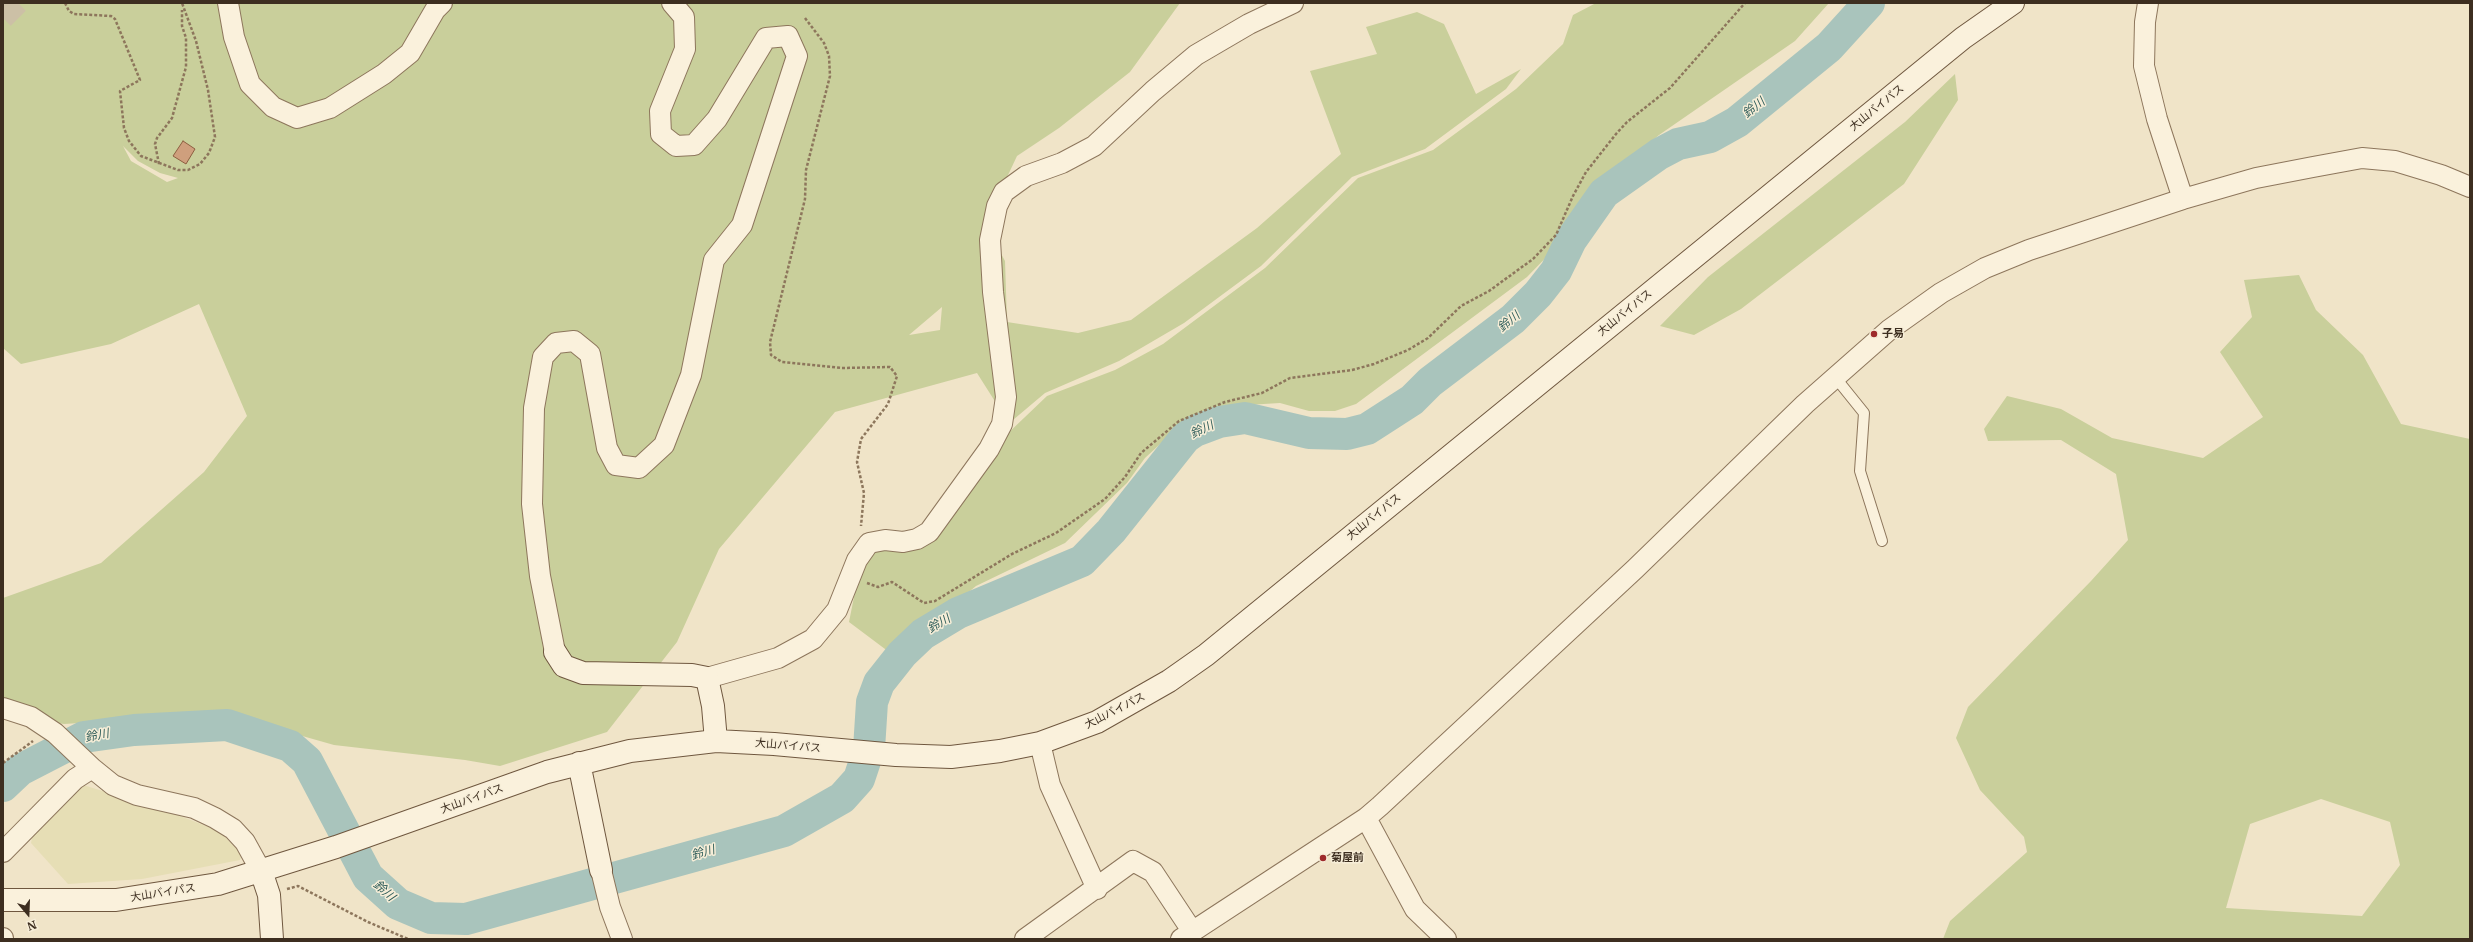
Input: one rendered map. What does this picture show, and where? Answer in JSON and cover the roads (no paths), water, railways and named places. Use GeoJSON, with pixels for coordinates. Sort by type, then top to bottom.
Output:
{"type":"FeatureCollection","features":[{"type":"Feature","properties":{"kind":"main road","name":"大山バイパス"},"geometry":{"type":"LineString","coordinates":[[3,900],[116,900],[182,891],[242,878],[394,827],[547,772],[630,751],[716,741],[774,744],[896,755],[951,757],[1000,751],[1040,743],[1096,722],[1169,682],[1206,655],[1963,38],[2013,3]]}},
{"type":"Feature","properties":{"kind":"main road"},"geometry":{"type":"LineString","coordinates":[[554,652],[564,666],[583,673],[692,675],[707,678],[711,688],[716,741]]}},
{"type":"Feature","properties":{"kind":"main road"},"geometry":{"type":"LineString","coordinates":[[579,763],[601,870]]}},
{"type":"Feature","properties":{"kind":"main road"},"geometry":{"type":"LineString","coordinates":[[261,871],[269,895],[272,939]]}},
{"type":"Feature","properties":{"kind":"street"},"geometry":{"type":"LineString","coordinates":[[228,3],[234,37],[250,84],[273,107],[297,118],[330,108],[384,74],[410,53],[435,10],[442,3]]}},
{"type":"Feature","properties":{"kind":"street"},"geometry":{"type":"LineString","coordinates":[[554,652],[540,576],[532,504],[534,408],[543,357],[556,343],[574,341],[590,354],[607,448],[616,465],[639,468],[664,445],[691,375],[714,260],[742,225],[797,56],[788,36],[766,38],[717,118],[694,145],[676,146],[661,134],[660,111],[685,48],[684,17],[672,3]]}},
{"type":"Feature","properties":{"kind":"street"},"geometry":{"type":"LineString","coordinates":[[707,678],[778,658],[813,639],[837,610],[857,560],[869,543],[885,540],[903,542],[917,539],[929,532],[989,449],[1002,424],[1006,397],[993,292],[990,240],[997,206],[1004,192],[1026,176],[1062,163],[1094,146],[1153,91],[1196,56],[1249,24],[1293,3]]}},
{"type":"Feature","properties":{"kind":"street"},"geometry":{"type":"LineString","coordinates":[[2148,3],[2145,22],[2144,66],[2157,119],[2183,199]]}},
{"type":"Feature","properties":{"kind":"street"},"geometry":{"type":"LineString","coordinates":[[1026,939],[1133,861],[1153,872],[1187,935],[1366,818],[1635,569],[1835,377],[1889,330],[1941,293],[1985,268],[2029,250],[2183,199],[2256,178],[2362,158],[2395,161],[2441,175],[2470,187]]}},
{"type":"Feature","properties":{"kind":"street"},"geometry":{"type":"LineString","coordinates":[[3,708],[31,717],[52,732],[88,765],[113,785],[137,795],[194,808],[216,818],[233,829],[244,842],[261,871]]}},
{"type":"Feature","properties":{"kind":"street"},"geometry":{"type":"LineString","coordinates":[[1040,743],[1050,785],[1097,888]]}},
{"type":"Feature","properties":{"kind":"street"},"geometry":{"type":"LineString","coordinates":[[3,852],[88,765]]}},
{"type":"Feature","properties":{"kind":"street"},"geometry":{"type":"LineString","coordinates":[[1366,818],[1415,909],[1446,939]]}},
{"type":"Feature","properties":{"kind":"street"},"geometry":{"type":"LineString","coordinates":[[601,870],[610,907],[622,939]]}},
{"type":"Feature","properties":{"kind":"lane"},"geometry":{"type":"LineString","coordinates":[[1835,377],[1864,413],[1860,471],[1882,542]]}},
{"type":"Feature","properties":{"kind":"waterway","name":"鈴川"},"geometry":{"type":"LineString","coordinates":[[3,786],[20,770],[84,737],[134,730],[227,725],[290,746],[307,761],[368,877],[398,904],[431,918],[466,919],[784,831],[842,798],[859,779],[869,749],[872,702],[879,683],[902,654],[923,634],[958,613],[1082,561],[1111,531],[1185,438],[1195,431],[1219,422],[1245,418],[1309,433],[1347,434],[1367,429],[1412,400],[1430,382],[1513,319],[1538,294],[1556,271],[1571,240],[1604,193],[1659,154],[1678,144],[1710,137],[1737,122],[1829,47],[1869,3]]}},
{"type":"Feature","properties":{"kind":"tunnel"},"geometry":{"type":"LineString","coordinates":[[3,18],[18,3]]}},
{"type":"Feature","properties":{"kind":"place","name":"子易"},"geometry":{"type":"Point","coordinates":[1874,334]}},
{"type":"Feature","properties":{"kind":"place","name":"菊屋前"},"geometry":{"type":"Point","coordinates":[1323,858]}}]}
